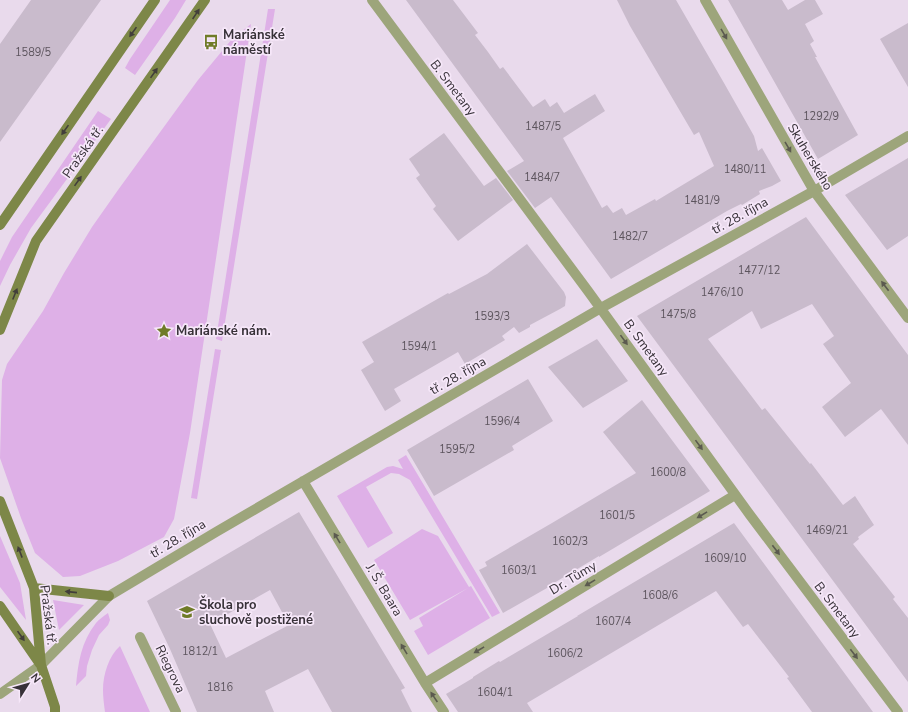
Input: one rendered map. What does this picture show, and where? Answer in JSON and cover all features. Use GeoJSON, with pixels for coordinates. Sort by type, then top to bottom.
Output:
{"type":"FeatureCollection","features":[{"type":"Feature","properties":{"kind":"street","name":"Pražská tř."},"geometry":{"type":"LineString","coordinates":[[0,225],[155,0]]}},
{"type":"Feature","properties":{"kind":"street","name":"Pražská tř."},"geometry":{"type":"LineString","coordinates":[[0,330],[36,241],[205,0]]}},
{"type":"Feature","properties":{"kind":"street","name":"B. Smetany"},"geometry":{"type":"LineString","coordinates":[[372,0],[601,308],[735,495],[898,712]]}},
{"type":"Feature","properties":{"kind":"street","name":"Skuherského"},"geometry":{"type":"LineString","coordinates":[[705,0],[814,190],[908,318]]}},
{"type":"Feature","properties":{"kind":"street","name":"tř. 28. října"},"geometry":{"type":"LineString","coordinates":[[0,694],[41,665],[109,596],[303,481],[601,308],[908,136]]}},
{"type":"Feature","properties":{"kind":"street","name":"J. Š. Baara"},"geometry":{"type":"LineString","coordinates":[[303,481],[444,712]]}},
{"type":"Feature","properties":{"kind":"street","name":"Dr. Tůmy"},"geometry":{"type":"LineString","coordinates":[[425,683],[735,495]]}},
{"type":"Feature","properties":{"kind":"street","name":"Pražská tř."},"geometry":{"type":"LineString","coordinates":[[0,501],[34,588],[41,665]]}},
{"type":"Feature","properties":{"kind":"street"},"geometry":{"type":"LineString","coordinates":[[34,588],[109,596]]}},
{"type":"Feature","properties":{"kind":"street","name":"Pražská tř."},"geometry":{"type":"LineString","coordinates":[[0,606],[41,665]]}},
{"type":"Feature","properties":{"kind":"street","name":"Riegrova"},"geometry":{"type":"LineString","coordinates":[[140,637],[176,712]]}},
{"type":"Feature","properties":{"kind":"street"},"geometry":{"type":"LineString","coordinates":[[41,665],[55,707],[55,712]]}},
{"type":"Feature","properties":{"kind":"shaded area"},"geometry":{"type":"Polygon","coordinates":[[[170,0],[186,0],[135,75],[125,68],[170,0]]]}},
{"type":"Feature","properties":{"kind":"shaded area"},"geometry":{"type":"Polygon","coordinates":[[[268,9],[275,9],[222,341],[216,339],[268,9]]]}},
{"type":"Feature","properties":{"kind":"shaded area"},"geometry":{"type":"Polygon","coordinates":[[[251,24],[190,433],[174,519],[164,537],[118,561],[80,576],[63,577],[35,553],[0,458],[2,380],[7,364],[43,311],[92,227],[118,190],[198,80],[232,39],[251,24]]]}},
{"type":"Feature","properties":{"kind":"shaded area"},"geometry":{"type":"Polygon","coordinates":[[[98,111],[111,119],[31,228],[0,286],[0,261],[12,237],[98,111]]]}},
{"type":"Feature","properties":{"kind":"shaded area"},"geometry":{"type":"Polygon","coordinates":[[[215,349],[221,350],[197,499],[191,498],[215,349]]]}},
{"type":"Feature","properties":{"kind":"shaded area"},"geometry":{"type":"Polygon","coordinates":[[[406,455],[500,613],[492,617],[410,480],[399,474],[391,473],[366,487],[393,533],[368,548],[337,496],[387,467],[393,466],[403,469],[398,460],[406,455]]]}},
{"type":"Feature","properties":{"kind":"shaded area"},"geometry":{"type":"Polygon","coordinates":[[[422,529],[438,536],[490,618],[428,655],[414,631],[423,626],[419,618],[468,588],[410,620],[374,560],[422,529]]]}},
{"type":"Feature","properties":{"kind":"shaded area"},"geometry":{"type":"Polygon","coordinates":[[[0,536],[20,583],[26,620],[0,587],[0,536]]]}},
{"type":"Feature","properties":{"kind":"shaded area"},"geometry":{"type":"Polygon","coordinates":[[[53,600],[84,605],[59,630],[53,600]]]}},
{"type":"Feature","properties":{"kind":"shaded area"},"geometry":{"type":"Polygon","coordinates":[[[108,613],[110,620],[108,625],[99,635],[92,650],[87,666],[86,676],[76,686],[79,661],[87,638],[97,622],[108,613]]]}},
{"type":"Feature","properties":{"kind":"shaded area"},"geometry":{"type":"Polygon","coordinates":[[[120,646],[150,712],[105,712],[103,690],[105,672],[110,660],[120,646]]]}},
{"type":"Feature","properties":{"kind":"building"},"geometry":{"type":"Polygon","coordinates":[[[31,0],[101,0],[0,142],[0,44],[31,0]]]}},
{"type":"Feature","properties":{"kind":"building"},"geometry":{"type":"Polygon","coordinates":[[[406,0],[453,0],[478,33],[475,35],[500,69],[503,67],[533,107],[545,99],[550,107],[557,102],[564,113],[595,94],[605,111],[563,138],[602,208],[607,205],[613,213],[622,208],[626,215],[655,199],[656,201],[714,166],[699,132],[694,135],[630,26],[617,0],[676,0],[754,136],[758,151],[762,148],[781,181],[759,191],[760,194],[742,205],[741,204],[727,211],[611,279],[551,197],[535,208],[507,171],[524,161],[406,0]]]}},
{"type":"Feature","properties":{"kind":"building"},"geometry":{"type":"Polygon","coordinates":[[[728,0],[782,0],[788,10],[805,0],[815,0],[823,14],[805,24],[814,41],[810,44],[817,57],[815,57],[858,135],[818,159],[728,0]]]}},
{"type":"Feature","properties":{"kind":"building"},"geometry":{"type":"Polygon","coordinates":[[[908,23],[908,87],[880,39],[908,23]]]}},
{"type":"Feature","properties":{"kind":"building"},"geometry":{"type":"Polygon","coordinates":[[[444,133],[484,186],[496,178],[513,200],[458,241],[433,209],[436,206],[416,178],[420,175],[409,159],[444,133]]]}},
{"type":"Feature","properties":{"kind":"building"},"geometry":{"type":"Polygon","coordinates":[[[908,158],[908,236],[887,250],[845,195],[908,158]]]}},
{"type":"Feature","properties":{"kind":"building"},"geometry":{"type":"Polygon","coordinates":[[[806,217],[908,355],[908,445],[881,409],[845,437],[822,407],[851,383],[823,344],[834,336],[812,304],[761,329],[752,311],[708,339],[762,410],[765,408],[810,464],[811,463],[843,505],[855,496],[874,525],[858,537],[859,539],[853,544],[895,597],[893,599],[908,618],[908,682],[637,316],[806,217]]]}},
{"type":"Feature","properties":{"kind":"building"},"geometry":{"type":"Polygon","coordinates":[[[527,244],[564,292],[566,297],[565,306],[530,325],[530,327],[519,333],[514,327],[502,336],[505,340],[465,364],[458,352],[394,389],[401,401],[385,411],[361,370],[374,362],[362,342],[448,293],[449,294],[487,274],[527,244]]]}},
{"type":"Feature","properties":{"kind":"building"},"geometry":{"type":"Polygon","coordinates":[[[597,339],[628,381],[583,408],[548,367],[597,339]]]}},
{"type":"Feature","properties":{"kind":"building"},"geometry":{"type":"Polygon","coordinates":[[[528,379],[553,421],[512,446],[514,450],[434,496],[407,450],[528,379]]]}},
{"type":"Feature","properties":{"kind":"building"},"geometry":{"type":"Polygon","coordinates":[[[642,400],[710,491],[503,613],[479,570],[487,566],[485,562],[636,473],[603,432],[642,400]]]}},
{"type":"Feature","properties":{"kind":"building"},"geometry":{"type":"Polygon","coordinates":[[[299,512],[405,688],[401,690],[412,712],[332,712],[308,669],[265,691],[274,712],[197,712],[170,649],[147,601],[299,512]],[[270,590],[210,624],[226,658],[289,625],[270,590]]]}},
{"type":"Feature","properties":{"kind":"building"},"geometry":{"type":"Polygon","coordinates":[[[734,523],[873,712],[812,712],[787,678],[789,677],[748,624],[743,627],[716,591],[527,703],[533,712],[458,712],[446,694],[499,661],[500,662],[734,523]]]}},
{"type":"Feature","properties":{"kind":"place","name":"Mariánské náměstí"},"geometry":{"type":"Point","coordinates":[211,42]}},
{"type":"Feature","properties":{"kind":"place","name":"Mariánské nám."},"geometry":{"type":"Point","coordinates":[164,331]}},
{"type":"Feature","properties":{"kind":"place","name":"Škola pro sluchově postižené"},"geometry":{"type":"Point","coordinates":[187,612]}}]}
